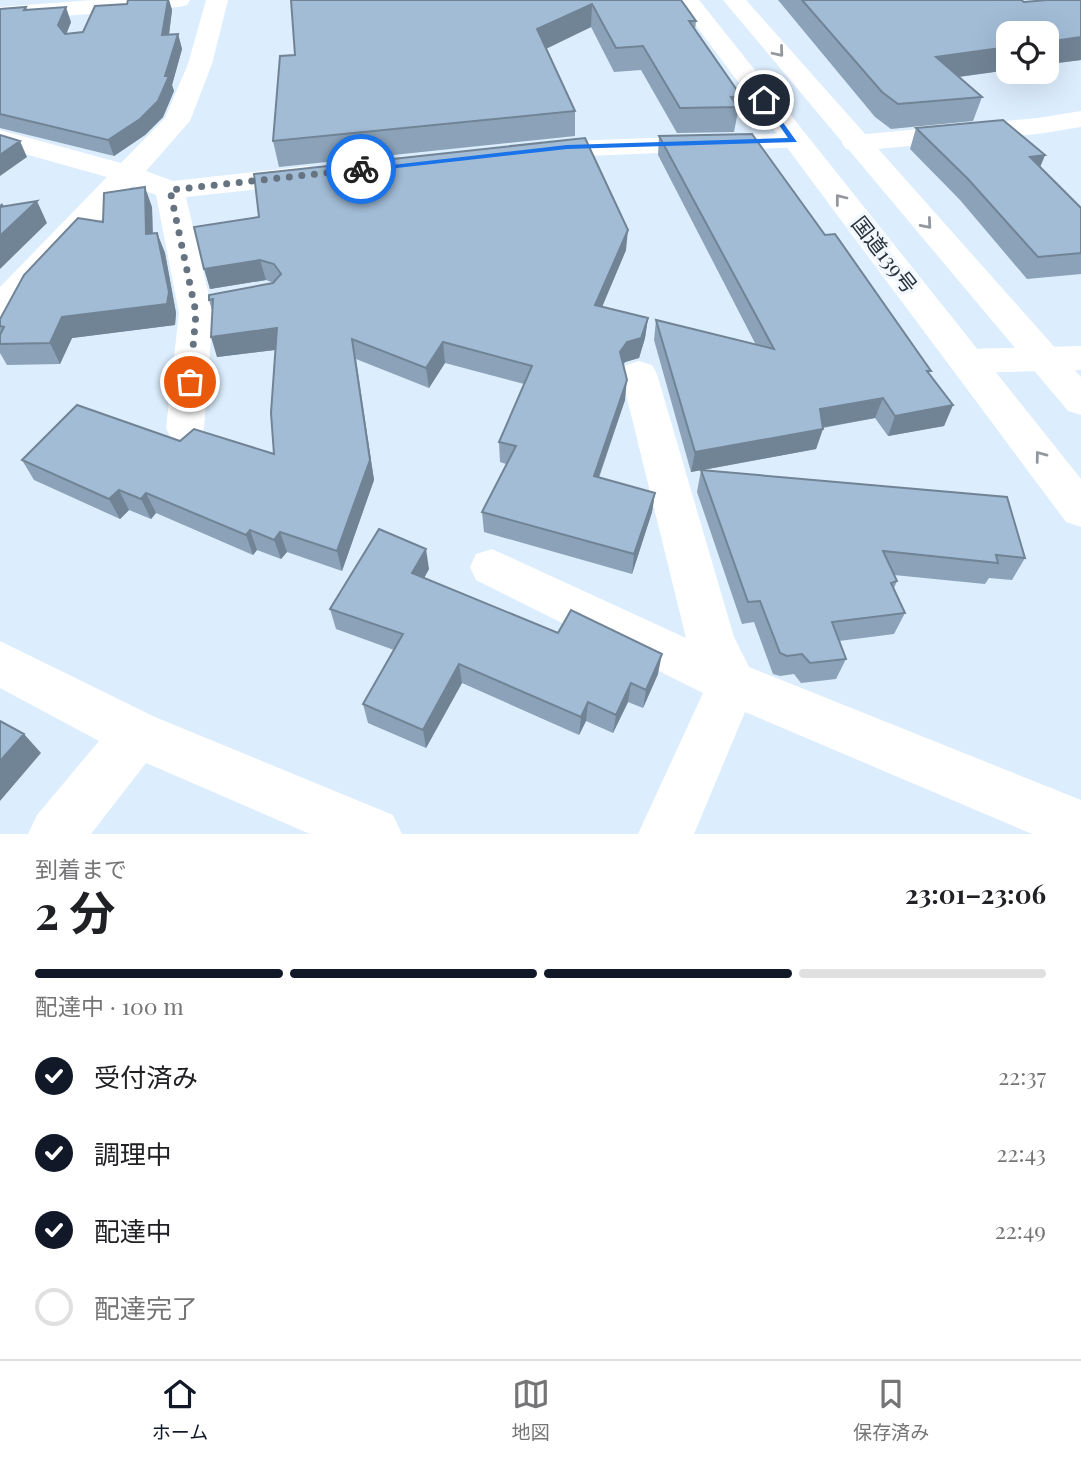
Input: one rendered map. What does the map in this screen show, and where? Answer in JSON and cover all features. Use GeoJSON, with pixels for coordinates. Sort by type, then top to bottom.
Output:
{"type":"FeatureCollection","features":[{"type":"Feature","properties":{"kind":"main road"},"geometry":{"type":"LineString","coordinates":[[0,13],[179,0]]}},
{"type":"Feature","properties":{"kind":"main road"},"geometry":{"type":"LineString","coordinates":[[0,307],[177,121],[200,64],[217,0]]}},
{"type":"Feature","properties":{"kind":"main road","name":"国道139号"},"geometry":{"type":"LineString","coordinates":[[688,0],[794,141],[1081,510]]}},
{"type":"Feature","properties":{"kind":"main road"},"geometry":{"type":"LineString","coordinates":[[734,0],[1081,402]]}},
{"type":"Feature","properties":{"kind":"main road"},"geometry":{"type":"LineString","coordinates":[[82,29],[91,7]]}},
{"type":"Feature","properties":{"kind":"main road"},"geometry":{"type":"LineString","coordinates":[[856,143],[1038,126],[1081,118]]}},
{"type":"Feature","properties":{"kind":"main road"},"geometry":{"type":"LineString","coordinates":[[0,138],[125,173],[170,190],[334,172]]}},
{"type":"Feature","properties":{"kind":"main road"},"geometry":{"type":"LineString","coordinates":[[512,153],[567,147],[794,141]]}},
{"type":"Feature","properties":{"kind":"main road"},"geometry":{"type":"LineString","coordinates":[[170,190],[196,313],[185,428]]}},
{"type":"Feature","properties":{"kind":"main road"},"geometry":{"type":"LineString","coordinates":[[194,305],[230,300]]}},
{"type":"Feature","properties":{"kind":"main road"},"geometry":{"type":"LineString","coordinates":[[967,361],[1081,358]]}},
{"type":"Feature","properties":{"kind":"main road"},"geometry":{"type":"LineString","coordinates":[[639,374],[711,641],[732,683]]}},
{"type":"Feature","properties":{"kind":"main road"},"geometry":{"type":"LineString","coordinates":[[492,567],[732,683],[1081,827]]}},
{"type":"Feature","properties":{"kind":"main road"},"geometry":{"type":"LineString","coordinates":[[0,663],[137,734],[374,834]]}},
{"type":"Feature","properties":{"kind":"main road"},"geometry":{"type":"LineString","coordinates":[[666,834],[732,683]]}},
{"type":"Feature","properties":{"kind":"main road"},"geometry":{"type":"LineString","coordinates":[[56,834],[137,734]]}},
{"type":"Feature","properties":{"kind":"building"},"geometry":{"type":"Polygon","coordinates":[[[128,0],[168,0],[162,35],[178,34],[165,76],[169,76],[158,101],[140,119],[108,140],[0,114],[0,9],[66,7],[58,25],[65,34],[83,32],[95,6],[127,4],[128,0]]]}},
{"type":"Feature","properties":{"kind":"building"},"geometry":{"type":"Polygon","coordinates":[[[291,0],[681,0],[696,21],[689,21],[741,96],[731,97],[738,107],[680,108],[643,46],[616,48],[592,4],[537,29],[575,111],[273,141],[280,56],[295,55],[291,0]]]}},
{"type":"Feature","properties":{"kind":"building"},"geometry":{"type":"Polygon","coordinates":[[[802,0],[1081,0],[1081,37],[1059,40],[1059,21],[996,21],[996,49],[936,57],[982,97],[898,104],[882,92],[802,0]]]}},
{"type":"Feature","properties":{"kind":"building"},"geometry":{"type":"Polygon","coordinates":[[[1003,120],[1045,155],[1030,157],[1081,208],[1081,253],[1038,257],[968,179],[916,128],[1003,120]]]}},
{"type":"Feature","properties":{"kind":"building"},"geometry":{"type":"Polygon","coordinates":[[[752,134],[825,235],[835,234],[953,405],[895,416],[883,398],[820,409],[823,429],[695,452],[656,320],[774,349],[659,136],[752,134]]]}},
{"type":"Feature","properties":{"kind":"building"},"geometry":{"type":"Polygon","coordinates":[[[0,135],[20,141],[0,155],[0,135]]]}},
{"type":"Feature","properties":{"kind":"building"},"geometry":{"type":"Polygon","coordinates":[[[585,138],[628,230],[595,305],[648,318],[641,338],[627,342],[620,352],[627,380],[594,476],[655,493],[634,554],[482,512],[516,446],[499,442],[532,366],[443,342],[426,368],[352,339],[370,460],[337,551],[280,532],[274,540],[250,530],[246,535],[146,493],[141,499],[119,490],[109,499],[22,460],[77,405],[180,441],[194,429],[274,454],[271,413],[277,328],[211,337],[213,299],[209,300],[209,295],[273,283],[281,274],[274,264],[260,260],[204,269],[194,227],[259,217],[254,174],[585,138]]]}},
{"type":"Feature","properties":{"kind":"building"},"geometry":{"type":"Polygon","coordinates":[[[145,187],[146,234],[157,233],[169,292],[167,304],[62,317],[50,343],[0,344],[4,327],[0,326],[0,319],[24,275],[78,218],[103,222],[104,193],[145,187]]]}},
{"type":"Feature","properties":{"kind":"building"},"geometry":{"type":"Polygon","coordinates":[[[37,201],[0,236],[0,207],[37,201]]]}},
{"type":"Feature","properties":{"kind":"building"},"geometry":{"type":"Polygon","coordinates":[[[701,470],[1007,497],[1025,558],[996,555],[998,563],[883,551],[897,581],[891,583],[905,613],[832,622],[846,659],[810,663],[802,654],[787,656],[780,653],[760,601],[748,602],[701,470]]]}},
{"type":"Feature","properties":{"kind":"building"},"geometry":{"type":"Polygon","coordinates":[[[379,529],[426,549],[412,573],[558,633],[571,610],[662,654],[646,690],[631,683],[616,715],[588,702],[581,717],[459,664],[423,730],[363,704],[403,634],[330,609],[379,529]]]}},
{"type":"Feature","properties":{"kind":"building"},"geometry":{"type":"Polygon","coordinates":[[[0,721],[24,734],[0,761],[0,721]]]}},
{"type":"Feature","properties":{"kind":"way so far"},"geometry":{"type":"LineString","coordinates":[[190,382],[196,313],[170,190],[361,169]]}},
{"type":"Feature","properties":{"kind":"route"},"geometry":{"type":"LineString","coordinates":[[361,169],[567,147],[794,141],[764,100]]}}]}
